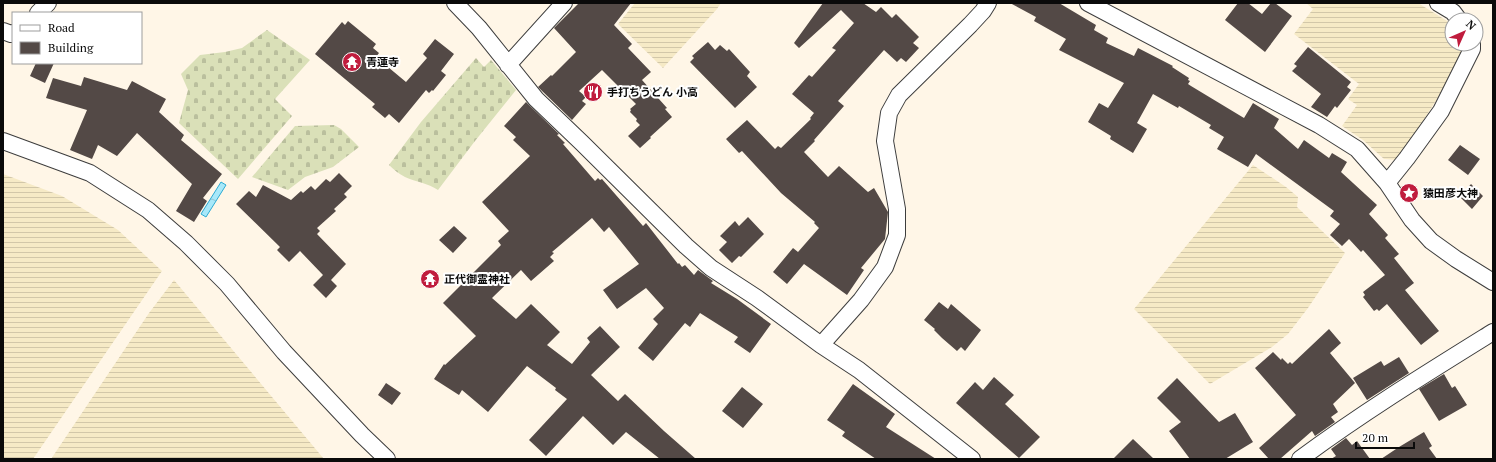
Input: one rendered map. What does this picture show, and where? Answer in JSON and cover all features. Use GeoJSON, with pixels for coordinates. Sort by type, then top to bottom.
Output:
{"type":"FeatureCollection","features":[{"type":"Feature","properties":{"kind":"street"},"geometry":{"type":"LineString","coordinates":[[39,12],[48,3]]}},
{"type":"Feature","properties":{"kind":"street"},"geometry":{"type":"LineString","coordinates":[[455,3],[478,28],[536,99],[582,142],[686,246],[712,268],[859,370],[972,459]]}},
{"type":"Feature","properties":{"kind":"street"},"geometry":{"type":"LineString","coordinates":[[508,65],[564,3]]}},
{"type":"Feature","properties":{"kind":"street"},"geometry":{"type":"LineString","coordinates":[[821,345],[861,300],[885,267],[897,236],[897,209],[885,141],[888,113],[899,95],[970,25],[988,3]]}},
{"type":"Feature","properties":{"kind":"street"},"geometry":{"type":"LineString","coordinates":[[1088,3],[1319,125],[1357,149],[1387,183],[1412,220],[1432,241],[1456,259],[1493,282]]}},
{"type":"Feature","properties":{"kind":"street"},"geometry":{"type":"LineString","coordinates":[[1438,3],[1453,12]]}},
{"type":"Feature","properties":{"kind":"street"},"geometry":{"type":"LineString","coordinates":[[1387,183],[1441,111],[1470,52]]}},
{"type":"Feature","properties":{"kind":"street"},"geometry":{"type":"LineString","coordinates":[[3,141],[90,173],[148,210],[186,243],[227,284],[284,352],[362,435],[387,459]]}},
{"type":"Feature","properties":{"kind":"street"},"geometry":{"type":"LineString","coordinates":[[1300,459],[1336,433],[1416,380],[1493,332]]}},
{"type":"Feature","properties":{"kind":"shaded area"},"geometry":{"type":"Polygon","coordinates":[[[635,3],[721,3],[663,68],[618,24],[635,3]]]}},
{"type":"Feature","properties":{"kind":"shaded area"},"geometry":{"type":"Polygon","coordinates":[[[1306,3],[1418,3],[1444,19],[1444,52],[1462,52],[1444,88],[1398,160],[1384,159],[1363,140],[1342,126],[1357,105],[1348,99],[1359,84],[1294,34],[1313,9],[1306,3]]]}},
{"type":"Feature","properties":{"kind":"shaded area"},"geometry":{"type":"Polygon","coordinates":[[[1253,165],[1298,197],[1297,207],[1345,253],[1308,308],[1288,334],[1272,347],[1210,384],[1134,309],[1253,165]]]}},
{"type":"Feature","properties":{"kind":"shaded area"},"geometry":{"type":"Polygon","coordinates":[[[3,174],[62,196],[118,230],[162,271],[33,459],[3,459],[3,174]]]}},
{"type":"Feature","properties":{"kind":"shaded area"},"geometry":{"type":"Polygon","coordinates":[[[174,280],[324,459],[51,459],[149,313],[174,280]]]}},
{"type":"Feature","properties":{"kind":"green space"},"geometry":{"type":"Polygon","coordinates":[[[267,30],[310,60],[275,99],[292,116],[238,179],[179,123],[188,90],[181,74],[200,55],[242,48],[267,30]]]}},
{"type":"Feature","properties":{"kind":"green space"},"geometry":{"type":"Polygon","coordinates":[[[476,58],[484,67],[491,60],[516,90],[438,190],[401,175],[389,165],[421,122],[476,58]]]}},
{"type":"Feature","properties":{"kind":"green space"},"geometry":{"type":"Polygon","coordinates":[[[334,125],[341,129],[359,147],[333,167],[305,177],[288,190],[252,177],[295,126],[334,125]]]}},
{"type":"Feature","properties":{"kind":"water"},"geometry":{"type":"Polygon","coordinates":[[[221,182],[226,185],[206,217],[201,214],[221,182]]]}},
{"type":"Feature","properties":{"kind":"building"},"geometry":{"type":"Polygon","coordinates":[[[579,3],[631,3],[614,25],[632,44],[628,48],[651,72],[642,80],[667,108],[665,109],[672,117],[640,148],[628,136],[640,125],[636,121],[637,119],[630,112],[630,109],[636,104],[602,70],[579,91],[586,97],[582,101],[586,104],[572,120],[538,87],[551,75],[552,76],[576,52],[554,28],[579,3]]]}},
{"type":"Feature","properties":{"kind":"building"},"geometry":{"type":"Polygon","coordinates":[[[823,3],[863,3],[876,12],[881,7],[892,18],[896,14],[919,37],[913,43],[919,48],[906,62],[901,58],[897,62],[884,50],[838,101],[844,106],[804,152],[828,177],[839,166],[868,192],[874,188],[888,212],[885,239],[861,268],[864,270],[847,295],[804,264],[787,284],[773,272],[793,248],[798,252],[819,228],[814,223],[815,222],[781,193],[742,151],[739,153],[726,139],[747,120],[775,149],[778,146],[781,148],[811,119],[810,118],[814,113],[792,94],[809,75],[812,77],[836,50],[832,48],[854,23],[841,10],[799,48],[794,43],[823,3]]]}},
{"type":"Feature","properties":{"kind":"building"},"geometry":{"type":"Polygon","coordinates":[[[1010,3],[1059,3],[1096,25],[1094,30],[1108,38],[1106,43],[1134,56],[1138,48],[1173,66],[1172,67],[1189,78],[1188,80],[1190,81],[1188,84],[1244,118],[1253,103],[1279,119],[1274,128],[1298,149],[1304,140],[1329,158],[1332,153],[1347,162],[1341,172],[1377,205],[1369,214],[1388,235],[1385,238],[1399,254],[1394,258],[1414,283],[1405,290],[1439,331],[1421,345],[1387,304],[1379,311],[1377,309],[1374,311],[1363,297],[1365,295],[1363,292],[1385,275],[1363,250],[1361,252],[1349,239],[1342,246],[1330,235],[1340,224],[1330,216],[1334,211],[1256,154],[1248,167],[1217,149],[1224,137],[1209,128],[1211,125],[1179,106],[1178,108],[1153,94],[1137,123],[1147,129],[1133,153],[1110,139],[1111,136],[1088,122],[1099,103],[1108,108],[1124,83],[1059,50],[1066,39],[1034,21],[1036,17],[1010,3]]]}},
{"type":"Feature","properties":{"kind":"building"},"geometry":{"type":"Polygon","coordinates":[[[1238,3],[1248,3],[1262,14],[1271,3],[1275,3],[1292,16],[1265,52],[1225,20],[1238,3]]]}},
{"type":"Feature","properties":{"kind":"building"},"geometry":{"type":"Polygon","coordinates":[[[348,21],[376,44],[373,48],[379,53],[376,57],[406,82],[427,58],[423,54],[435,39],[454,54],[441,71],[446,75],[433,91],[432,90],[429,93],[426,90],[399,123],[389,114],[385,118],[372,107],[375,104],[315,54],[342,22],[345,25],[348,21]]]}},
{"type":"Feature","properties":{"kind":"building"},"geometry":{"type":"Polygon","coordinates":[[[708,42],[715,50],[720,45],[727,51],[729,49],[750,72],[747,76],[757,87],[735,108],[690,62],[694,58],[692,56],[708,42]]]}},
{"type":"Feature","properties":{"kind":"building"},"geometry":{"type":"Polygon","coordinates":[[[1308,47],[1351,82],[1347,87],[1351,90],[1337,108],[1335,106],[1327,117],[1311,107],[1321,94],[1292,71],[1297,66],[1294,64],[1308,47]]]}},
{"type":"Feature","properties":{"kind":"building"},"geometry":{"type":"Polygon","coordinates":[[[36,64],[54,64],[45,83],[30,76],[36,64]]]}},
{"type":"Feature","properties":{"kind":"building"},"geometry":{"type":"Polygon","coordinates":[[[84,77],[127,90],[132,81],[166,99],[159,112],[184,135],[181,140],[222,174],[203,198],[207,201],[194,222],[176,211],[192,184],[137,133],[117,156],[98,145],[92,159],[70,150],[87,110],[46,98],[53,78],[81,86],[84,77]]]}},
{"type":"Feature","properties":{"kind":"building"},"geometry":{"type":"Polygon","coordinates":[[[526,102],[559,134],[557,135],[565,143],[563,144],[595,181],[598,178],[600,180],[602,179],[643,226],[646,223],[678,264],[679,263],[682,267],[685,265],[694,275],[698,270],[713,281],[711,283],[737,299],[771,324],[750,353],[734,342],[738,337],[700,313],[690,327],[685,323],[653,361],[638,348],[658,324],[653,319],[664,308],[646,288],[617,309],[603,290],[639,264],[609,227],[604,232],[592,218],[552,252],[554,253],[550,257],[554,261],[531,281],[521,270],[492,298],[516,319],[531,304],[560,332],[547,345],[572,364],[590,342],[587,338],[600,326],[620,347],[591,375],[618,401],[625,394],[696,459],[660,459],[626,432],[613,445],[583,416],[546,456],[529,440],[567,399],[555,390],[556,388],[527,366],[488,412],[462,390],[459,395],[434,379],[444,364],[445,365],[476,336],[443,303],[501,245],[498,241],[509,231],[482,202],[530,156],[513,140],[516,137],[504,126],[526,102]]]}},
{"type":"Feature","properties":{"kind":"building"},"geometry":{"type":"Polygon","coordinates":[[[1460,145],[1480,159],[1468,175],[1448,160],[1460,145]]]}},
{"type":"Feature","properties":{"kind":"building"},"geometry":{"type":"Polygon","coordinates":[[[339,173],[352,186],[344,194],[347,197],[334,209],[336,211],[317,228],[320,231],[317,234],[346,264],[331,280],[337,286],[326,298],[313,285],[323,275],[300,251],[289,262],[277,250],[280,247],[236,204],[249,191],[256,197],[263,185],[291,200],[301,191],[303,193],[311,186],[315,190],[326,179],[330,182],[339,173]]]}},
{"type":"Feature","properties":{"kind":"building"},"geometry":{"type":"Polygon","coordinates":[[[1471,184],[1483,196],[1472,209],[1460,197],[1471,184]]]}},
{"type":"Feature","properties":{"kind":"building"},"geometry":{"type":"Polygon","coordinates":[[[748,217],[764,234],[741,257],[739,256],[732,263],[719,250],[727,242],[720,236],[735,221],[739,226],[748,217]]]}},
{"type":"Feature","properties":{"kind":"building"},"geometry":{"type":"Polygon","coordinates":[[[454,226],[467,238],[453,253],[439,240],[454,226]]]}},
{"type":"Feature","properties":{"kind":"building"},"geometry":{"type":"Polygon","coordinates":[[[939,302],[948,309],[951,304],[981,330],[965,351],[961,347],[957,351],[924,320],[939,302]]]}},
{"type":"Feature","properties":{"kind":"building"},"geometry":{"type":"Polygon","coordinates":[[[1329,329],[1341,343],[1330,353],[1355,383],[1333,404],[1338,412],[1331,417],[1335,422],[1315,436],[1312,431],[1280,459],[1269,459],[1259,448],[1296,415],[1255,368],[1273,352],[1281,360],[1282,358],[1288,364],[1290,362],[1292,364],[1329,329]]]}},
{"type":"Feature","properties":{"kind":"building"},"geometry":{"type":"Polygon","coordinates":[[[1399,357],[1409,373],[1367,400],[1353,378],[1381,361],[1384,366],[1399,357]]]}},
{"type":"Feature","properties":{"kind":"building"},"geometry":{"type":"Polygon","coordinates":[[[1444,374],[1452,388],[1455,386],[1467,405],[1439,421],[1419,389],[1444,374]]]}},
{"type":"Feature","properties":{"kind":"building"},"geometry":{"type":"Polygon","coordinates":[[[994,377],[1014,395],[1005,404],[1040,437],[1019,458],[956,403],[975,382],[983,390],[994,377]]]}},
{"type":"Feature","properties":{"kind":"building"},"geometry":{"type":"Polygon","coordinates":[[[1177,378],[1219,422],[1235,413],[1253,442],[1225,459],[1190,459],[1169,431],[1181,422],[1157,398],[1177,378]]]}},
{"type":"Feature","properties":{"kind":"building"},"geometry":{"type":"Polygon","coordinates":[[[386,383],[401,393],[392,405],[378,395],[386,383]]]}},
{"type":"Feature","properties":{"kind":"building"},"geometry":{"type":"Polygon","coordinates":[[[853,384],[895,414],[886,427],[936,459],[876,459],[842,436],[845,432],[827,420],[853,384]]]}},
{"type":"Feature","properties":{"kind":"building"},"geometry":{"type":"Polygon","coordinates":[[[742,387],[763,404],[743,428],[722,411],[742,387]]]}},
{"type":"Feature","properties":{"kind":"building"},"geometry":{"type":"Polygon","coordinates":[[[1424,432],[1432,446],[1429,448],[1437,459],[1381,459],[1399,447],[1424,432]]]}},
{"type":"Feature","properties":{"kind":"building"},"geometry":{"type":"Polygon","coordinates":[[[1346,438],[1352,445],[1357,441],[1370,459],[1331,459],[1336,456],[1331,449],[1346,438]]]}},
{"type":"Feature","properties":{"kind":"building"},"geometry":{"type":"Polygon","coordinates":[[[1133,439],[1154,459],[1113,459],[1133,439]]]}},
{"type":"Feature","properties":{"kind":"place","name":"青蓮寺"},"geometry":{"type":"Point","coordinates":[352,62]}},
{"type":"Feature","properties":{"kind":"place","name":"手打ちうどん 小高"},"geometry":{"type":"Point","coordinates":[593,92]}},
{"type":"Feature","properties":{"kind":"place","name":"猿田彦大神"},"geometry":{"type":"Point","coordinates":[1409,193]}},
{"type":"Feature","properties":{"kind":"place","name":"正代御霊神社"},"geometry":{"type":"Point","coordinates":[430,279]}}]}
